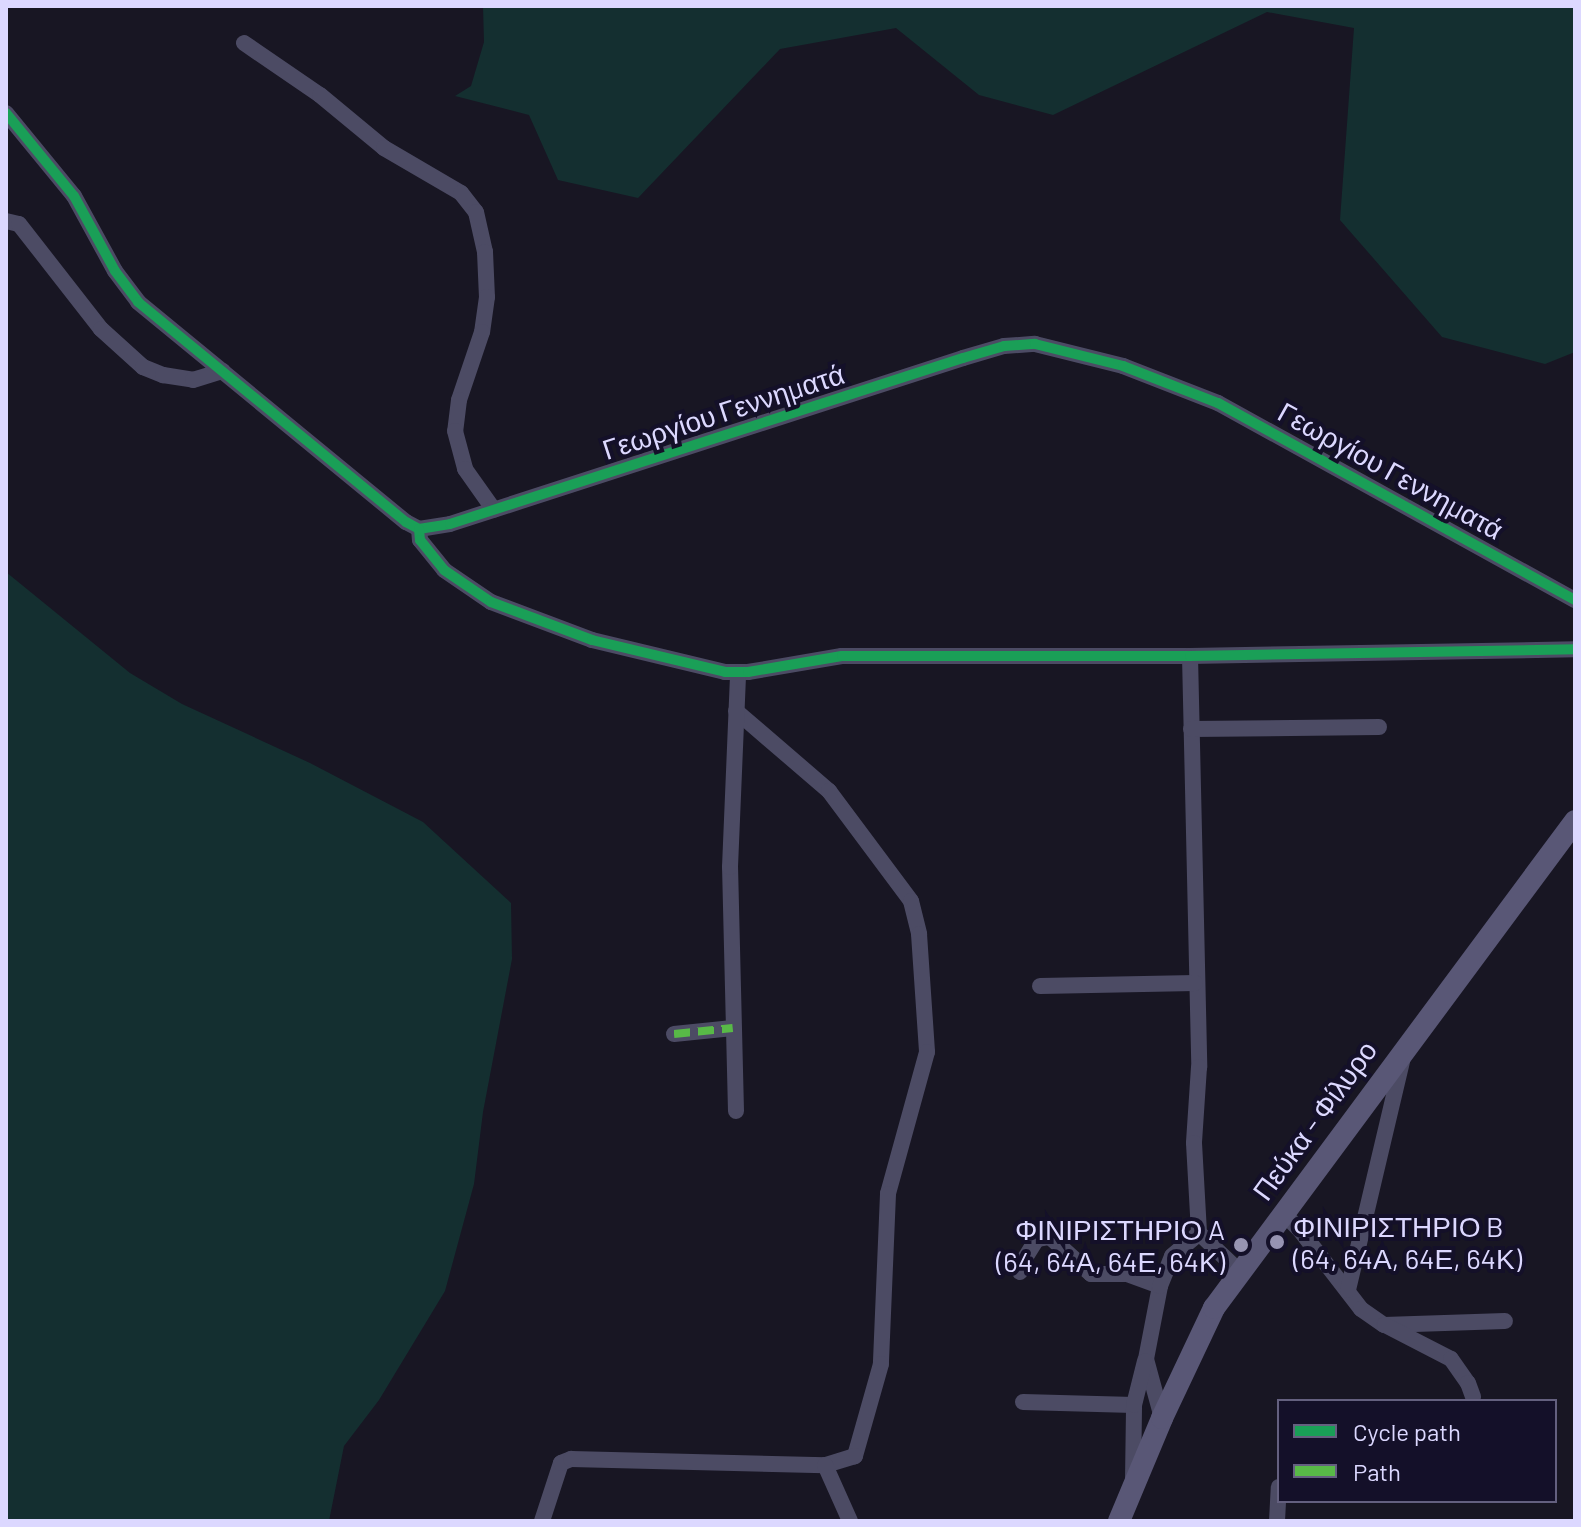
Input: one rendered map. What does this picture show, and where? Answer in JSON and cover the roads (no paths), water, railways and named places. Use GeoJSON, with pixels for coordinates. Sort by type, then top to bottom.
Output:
{"type":"FeatureCollection","features":[{"type":"Feature","properties":{"kind":"main road","name":"Πεύκα - Φίλυρο"},"geometry":{"type":"LineString","coordinates":[[1119,1521],[1197,1338],[1283,1213],[1575,821]]}},
{"type":"Feature","properties":{"kind":"street"},"geometry":{"type":"LineString","coordinates":[[244,43],[320,95],[384,148],[461,193],[476,212],[485,252],[486,310],[459,400],[455,431],[465,469],[494,510]]}},
{"type":"Feature","properties":{"kind":"street"},"geometry":{"type":"LineString","coordinates":[[6,113],[74,196],[131,295],[406,522],[419,529],[420,540],[441,567],[459,583],[491,602],[553,628],[693,666],[738,673],[842,656],[1190,656],[1575,649]]}},
{"type":"Feature","properties":{"kind":"street"},"geometry":{"type":"LineString","coordinates":[[6,221],[19,224],[101,329],[143,367],[185,379],[205,378],[223,371]]}},
{"type":"Feature","properties":{"kind":"street","name":"Γεωργίου Γεννηματά"},"geometry":{"type":"LineString","coordinates":[[419,529],[444,526],[963,358],[1004,346],[1035,344],[1123,366],[1218,403],[1575,600]]}},
{"type":"Feature","properties":{"kind":"street"},"geometry":{"type":"LineString","coordinates":[[1190,656],[1199,1067],[1194,1143],[1199,1233],[1240,1272]]}},
{"type":"Feature","properties":{"kind":"street"},"geometry":{"type":"LineString","coordinates":[[736,1111],[730,867],[738,673]]}},
{"type":"Feature","properties":{"kind":"street"},"geometry":{"type":"LineString","coordinates":[[542,1521],[564,1460],[825,1465],[855,1456],[881,1364],[888,1194],[927,1052],[921,944],[911,901],[835,798],[736,711]]}},
{"type":"Feature","properties":{"kind":"street"},"geometry":{"type":"LineString","coordinates":[[1191,729],[1379,727]]}},
{"type":"Feature","properties":{"kind":"street"},"geometry":{"type":"LineString","coordinates":[[1040,986],[1195,983]]}},
{"type":"Feature","properties":{"kind":"street"},"geometry":{"type":"LineString","coordinates":[[674,1034],[733,1028]]}},
{"type":"Feature","properties":{"kind":"street"},"geometry":{"type":"LineString","coordinates":[[1348,1290],[1405,1048]]}},
{"type":"Feature","properties":{"kind":"street"},"geometry":{"type":"LineString","coordinates":[[1283,1213],[1361,1309],[1384,1325],[1451,1359],[1468,1383],[1473,1397]]}},
{"type":"Feature","properties":{"kind":"street"},"geometry":{"type":"LineString","coordinates":[[1132,1490],[1134,1405],[1160,1286],[1172,1256],[1199,1233]]}},
{"type":"Feature","properties":{"kind":"street"},"geometry":{"type":"LineString","coordinates":[[1020,1272],[1037,1239],[1050,1237],[1091,1274],[1127,1274],[1160,1286]]}},
{"type":"Feature","properties":{"kind":"street"},"geometry":{"type":"LineString","coordinates":[[1384,1325],[1505,1321]]}},
{"type":"Feature","properties":{"kind":"street"},"geometry":{"type":"LineString","coordinates":[[1146,1359],[1162,1418]]}},
{"type":"Feature","properties":{"kind":"street"},"geometry":{"type":"LineString","coordinates":[[1023,1402],[1134,1405]]}},
{"type":"Feature","properties":{"kind":"street"},"geometry":{"type":"LineString","coordinates":[[825,1465],[850,1521]]}},
{"type":"Feature","properties":{"kind":"waterway"},"geometry":{"type":"LineString","coordinates":[[778,6],[845,6]]}},
{"type":"Feature","properties":{"kind":"place","name":"ΦΙΝΙΡΙΣΤΗΡΙΟ B (64, 64Α, 64Ε, 64Κ)"},"geometry":{"type":"Point","coordinates":[1277,1242]}},
{"type":"Feature","properties":{"kind":"place","name":"ΦΙΝΙΡΙΣΤΗΡΙΟ A (64, 64Α, 64Ε, 64Κ)"},"geometry":{"type":"Point","coordinates":[1241,1245]}}]}
